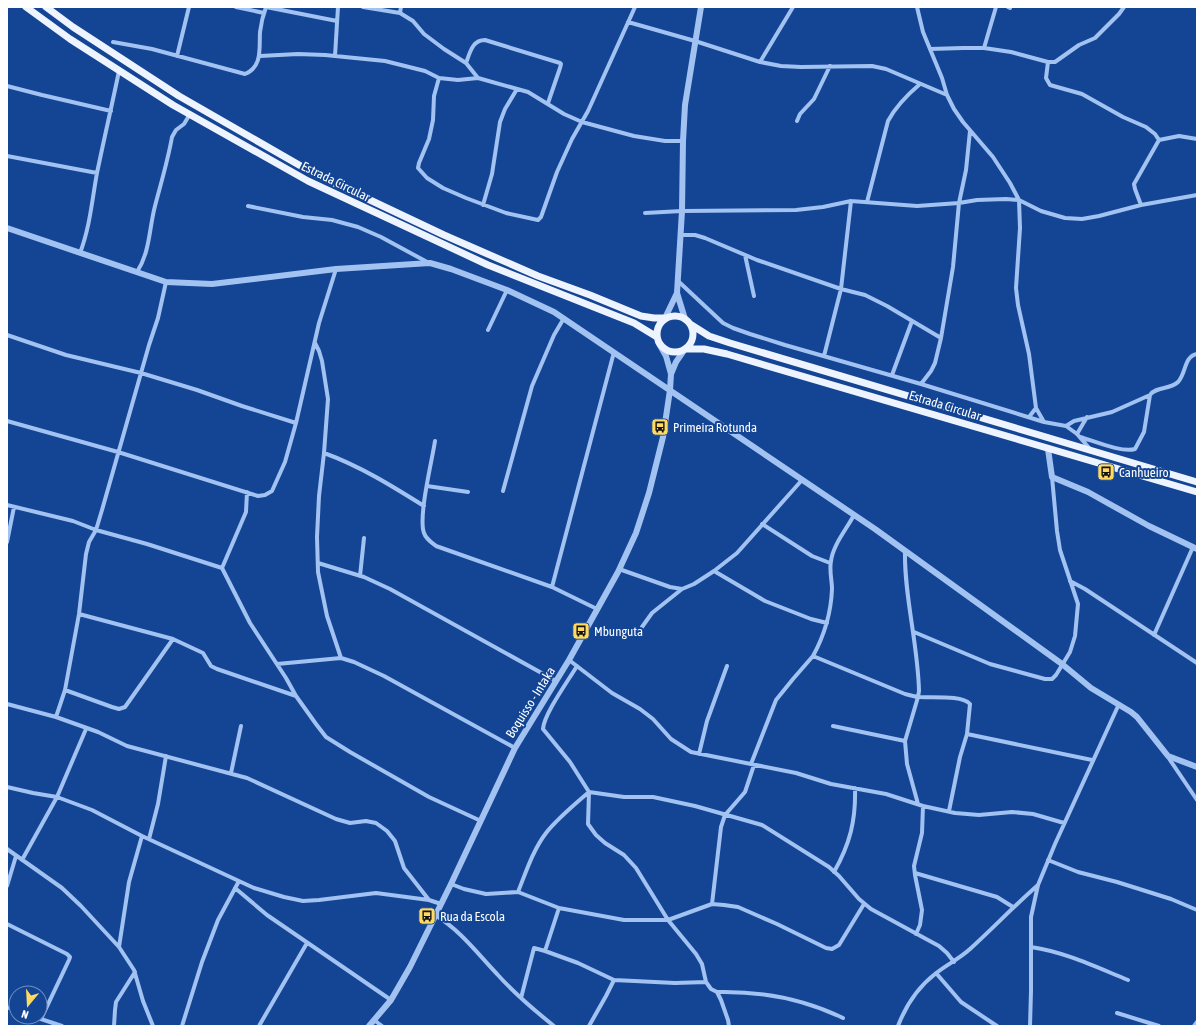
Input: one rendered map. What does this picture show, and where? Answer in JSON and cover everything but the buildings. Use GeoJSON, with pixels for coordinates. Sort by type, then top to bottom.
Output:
{"type":"FeatureCollection","features":[{"type":"Feature","properties":{"kind":"main road","name":"Estrada Circular"},"geometry":{"type":"LineString","coordinates":[[26,7],[70,39],[119,71],[308,182],[468,256],[634,323],[658,339]]}},
{"type":"Feature","properties":{"kind":"main road","name":"Estrada Circular"},"geometry":{"type":"LineString","coordinates":[[46,7],[73,27],[179,96],[313,173],[444,236],[538,276],[641,316],[666,318]]}},
{"type":"Feature","properties":{"kind":"main road"},"geometry":{"type":"LineString","coordinates":[[676,316],[688,322],[693,335],[692,340],[685,349],[673,352],[667,350],[658,339],[656,332],[659,324],[666,318],[676,316]]}},
{"type":"Feature","properties":{"kind":"main road","name":"Estrada Circular"},"geometry":{"type":"LineString","coordinates":[[688,322],[709,336],[730,343],[1197,482]]}},
{"type":"Feature","properties":{"kind":"main road","name":"Estrada Circular"},"geometry":{"type":"LineString","coordinates":[[685,349],[704,349],[727,354],[1197,492]]}},
{"type":"Feature","properties":{"kind":"street"},"geometry":{"type":"LineString","coordinates":[[177,56],[189,7]]}},
{"type":"Feature","properties":{"kind":"street"},"geometry":{"type":"LineString","coordinates":[[236,7],[264,13]]}},
{"type":"Feature","properties":{"kind":"street"},"geometry":{"type":"LineString","coordinates":[[113,42],[131,44],[245,74],[254,68],[260,56],[260,30],[266,7],[337,21]]}},
{"type":"Feature","properties":{"kind":"street"},"geometry":{"type":"LineString","coordinates":[[335,56],[338,7]]}},
{"type":"Feature","properties":{"kind":"street"},"geometry":{"type":"LineString","coordinates":[[363,7],[400,13],[413,21],[424,34],[466,63],[478,78]]}},
{"type":"Feature","properties":{"kind":"street"},"geometry":{"type":"LineString","coordinates":[[400,13],[401,7]]}},
{"type":"Feature","properties":{"kind":"street"},"geometry":{"type":"LineString","coordinates":[[439,78],[434,96],[433,120],[429,139],[418,168],[427,178],[443,188],[506,213],[538,220],[541,217],[557,172],[588,112],[635,7]]}},
{"type":"Feature","properties":{"kind":"street"},"geometry":{"type":"LineString","coordinates":[[666,318],[677,293],[682,211],[685,105],[701,7]]}},
{"type":"Feature","properties":{"kind":"street"},"geometry":{"type":"LineString","coordinates":[[760,62],[793,7]]}},
{"type":"Feature","properties":{"kind":"street"},"geometry":{"type":"LineString","coordinates":[[917,7],[923,32],[942,78],[947,95],[954,109],[992,157],[1010,183],[1019,200],[1020,228],[1016,288],[1018,305],[1029,354],[1036,408],[1044,422]]}},
{"type":"Feature","properties":{"kind":"street"},"geometry":{"type":"LineString","coordinates":[[984,48],[996,7]]}},
{"type":"Feature","properties":{"kind":"street"},"geometry":{"type":"LineString","coordinates":[[930,49],[984,48],[1011,52],[1048,62],[1055,62],[1079,45],[1095,38],[1124,7]]}},
{"type":"Feature","properties":{"kind":"street"},"geometry":{"type":"LineString","coordinates":[[628,22],[695,41],[760,62],[781,66],[872,66],[886,69],[947,95]]}},
{"type":"Feature","properties":{"kind":"street"},"geometry":{"type":"LineString","coordinates":[[466,63],[473,45],[480,40],[486,40],[560,63],[560,68],[548,103]]}},
{"type":"Feature","properties":{"kind":"street"},"geometry":{"type":"LineString","coordinates":[[260,56],[298,54],[385,61],[425,71],[439,78],[458,80],[478,78],[528,92],[564,114],[582,122],[634,136],[665,141],[683,141]]}},
{"type":"Feature","properties":{"kind":"street"},"geometry":{"type":"LineString","coordinates":[[1048,62],[1046,78],[1050,85],[1082,94],[1123,117],[1146,126],[1159,140]]}},
{"type":"Feature","properties":{"kind":"street"},"geometry":{"type":"LineString","coordinates":[[797,121],[800,114],[814,99],[830,66]]}},
{"type":"Feature","properties":{"kind":"street"},"geometry":{"type":"LineString","coordinates":[[80,253],[88,226],[97,173],[119,71]]}},
{"type":"Feature","properties":{"kind":"street"},"geometry":{"type":"LineString","coordinates":[[867,202],[888,121],[892,112],[900,102],[920,84]]}},
{"type":"Feature","properties":{"kind":"street"},"geometry":{"type":"LineString","coordinates":[[7,86],[111,111]]}},
{"type":"Feature","properties":{"kind":"street"},"geometry":{"type":"LineString","coordinates":[[483,204],[492,174],[500,122],[505,109],[517,89]]}},
{"type":"Feature","properties":{"kind":"street"},"geometry":{"type":"LineString","coordinates":[[137,272],[147,251],[155,207],[172,137],[176,130],[184,124],[190,114]]}},
{"type":"Feature","properties":{"kind":"street"},"geometry":{"type":"LineString","coordinates":[[920,384],[931,371],[935,363],[941,338],[953,267],[959,203],[966,170],[970,131]]}},
{"type":"Feature","properties":{"kind":"street"},"geometry":{"type":"LineString","coordinates":[[1141,205],[1134,184],[1159,140],[1186,136],[1197,140]]}},
{"type":"Feature","properties":{"kind":"street"},"geometry":{"type":"LineString","coordinates":[[7,156],[97,173]]}},
{"type":"Feature","properties":{"kind":"street"},"geometry":{"type":"LineString","coordinates":[[645,213],[682,211],[796,210],[823,207],[851,201],[917,206],[977,200],[1019,200],[1041,211],[1065,218],[1082,220],[1141,205],[1197,195]]}},
{"type":"Feature","properties":{"kind":"street"},"geometry":{"type":"LineString","coordinates":[[824,356],[841,289],[851,201]]}},
{"type":"Feature","properties":{"kind":"street"},"geometry":{"type":"LineString","coordinates":[[248,206],[303,217],[332,220],[358,226],[430,263],[451,269],[507,290],[564,318],[905,550],[1062,664],[1091,688],[1137,717],[1168,756],[1197,800]]}},
{"type":"Feature","properties":{"kind":"street"},"geometry":{"type":"LineString","coordinates":[[7,228],[166,282],[212,284],[281,277],[336,269],[430,263]]}},
{"type":"Feature","properties":{"kind":"street"},"geometry":{"type":"LineString","coordinates":[[680,235],[694,235],[704,238],[745,255],[841,289],[865,295],[887,306],[941,338]]}},
{"type":"Feature","properties":{"kind":"street"},"geometry":{"type":"LineString","coordinates":[[745,255],[754,296]]}},
{"type":"Feature","properties":{"kind":"street"},"geometry":{"type":"LineString","coordinates":[[7,421],[118,452],[258,496],[265,495],[272,491],[285,462],[296,423],[319,323],[336,269]]}},
{"type":"Feature","properties":{"kind":"street"},"geometry":{"type":"LineString","coordinates":[[678,281],[723,323],[750,334],[892,375],[1044,422],[1066,426],[1078,436],[1091,451]]}},
{"type":"Feature","properties":{"kind":"street"},"geometry":{"type":"LineString","coordinates":[[56,717],[65,690],[89,542],[96,530],[102,510],[148,345],[158,318],[166,282]]}},
{"type":"Feature","properties":{"kind":"street"},"geometry":{"type":"LineString","coordinates":[[488,330],[507,290]]}},
{"type":"Feature","properties":{"kind":"street"},"geometry":{"type":"LineString","coordinates":[[677,293],[688,322]]}},
{"type":"Feature","properties":{"kind":"street"},"geometry":{"type":"LineString","coordinates":[[503,491],[532,386],[554,335],[564,318]]}},
{"type":"Feature","properties":{"kind":"street"},"geometry":{"type":"LineString","coordinates":[[892,375],[912,321]]}},
{"type":"Feature","properties":{"kind":"street"},"geometry":{"type":"LineString","coordinates":[[7,335],[66,355],[141,373],[197,390],[296,423]]}},
{"type":"Feature","properties":{"kind":"street"},"geometry":{"type":"LineString","coordinates":[[658,339],[666,356],[671,374]]}},
{"type":"Feature","properties":{"kind":"street"},"geometry":{"type":"LineString","coordinates":[[315,343],[322,361],[328,399],[319,496],[317,537],[318,563],[321,591],[327,616],[341,658]]}},
{"type":"Feature","properties":{"kind":"street"},"geometry":{"type":"LineString","coordinates":[[671,374],[676,362],[685,349]]}},
{"type":"Feature","properties":{"kind":"street"},"geometry":{"type":"LineString","coordinates":[[552,587],[614,352]]}},
{"type":"Feature","properties":{"kind":"street"},"geometry":{"type":"LineString","coordinates":[[1066,426],[1074,421],[1087,417],[1112,412],[1150,395],[1152,392],[1175,385],[1180,381],[1191,357],[1197,354]]}},
{"type":"Feature","properties":{"kind":"street","name":"Boquisso - Intaka"},"geometry":{"type":"LineString","coordinates":[[369,1026],[391,1000],[410,967],[515,748],[569,660],[619,569],[636,533],[649,493],[663,437],[671,374]]}},
{"type":"Feature","properties":{"kind":"street"},"geometry":{"type":"LineString","coordinates":[[1078,436],[1119,448],[1130,450],[1135,449],[1144,432],[1150,395]]}},
{"type":"Feature","properties":{"kind":"street"},"geometry":{"type":"LineString","coordinates":[[1029,417],[1036,408]]}},
{"type":"Feature","properties":{"kind":"street"},"geometry":{"type":"LineString","coordinates":[[1078,436],[1087,417]]}},
{"type":"Feature","properties":{"kind":"street"},"geometry":{"type":"LineString","coordinates":[[435,441],[422,527],[427,539],[436,546],[552,587],[597,609]]}},
{"type":"Feature","properties":{"kind":"street"},"geometry":{"type":"LineString","coordinates":[[914,632],[990,664],[1045,679],[1052,679],[1056,675],[1070,652],[1076,636],[1078,604],[1060,550],[1048,449]]}},
{"type":"Feature","properties":{"kind":"street"},"geometry":{"type":"LineString","coordinates":[[324,453],[359,467],[424,506]]}},
{"type":"Feature","properties":{"kind":"street"},"geometry":{"type":"LineString","coordinates":[[1052,477],[1088,492],[1149,526],[1195,548],[1154,634]]}},
{"type":"Feature","properties":{"kind":"street"},"geometry":{"type":"LineString","coordinates":[[642,627],[652,613],[682,589],[694,584],[714,571],[737,553],[802,480]]}},
{"type":"Feature","properties":{"kind":"street"},"geometry":{"type":"LineString","coordinates":[[427,486],[468,492]]}},
{"type":"Feature","properties":{"kind":"street"},"geometry":{"type":"LineString","coordinates":[[222,568],[246,512],[247,492]]}},
{"type":"Feature","properties":{"kind":"street"},"geometry":{"type":"LineString","coordinates":[[7,505],[72,521],[96,530],[147,544],[222,568],[250,623],[296,696],[326,737],[429,797],[481,821]]}},
{"type":"Feature","properties":{"kind":"street"},"geometry":{"type":"LineString","coordinates":[[7,542],[14,507]]}},
{"type":"Feature","properties":{"kind":"street"},"geometry":{"type":"LineString","coordinates":[[712,904],[721,827],[725,815],[745,792],[752,764],[776,700],[813,656],[819,645],[827,623],[830,609],[832,589],[830,564],[835,547],[854,515]]}},
{"type":"Feature","properties":{"kind":"street"},"geometry":{"type":"LineString","coordinates":[[762,524],[812,556],[830,564]]}},
{"type":"Feature","properties":{"kind":"street"},"geometry":{"type":"LineString","coordinates":[[360,576],[364,538]]}},
{"type":"Feature","properties":{"kind":"street"},"geometry":{"type":"LineString","coordinates":[[905,550],[905,577],[914,632],[919,681],[918,697],[905,741],[907,764],[918,804]]}},
{"type":"Feature","properties":{"kind":"street"},"geometry":{"type":"LineString","coordinates":[[318,563],[360,576],[390,589],[556,681]]}},
{"type":"Feature","properties":{"kind":"street"},"geometry":{"type":"LineString","coordinates":[[619,569],[670,587],[682,589]]}},
{"type":"Feature","properties":{"kind":"street"},"geometry":{"type":"LineString","coordinates":[[714,571],[765,601],[827,623]]}},
{"type":"Feature","properties":{"kind":"street"},"geometry":{"type":"LineString","coordinates":[[1070,581],[1085,589],[1197,663]]}},
{"type":"Feature","properties":{"kind":"street"},"geometry":{"type":"LineString","coordinates":[[78,614],[172,639],[203,653],[211,666],[217,669],[296,696]]}},
{"type":"Feature","properties":{"kind":"street"},"geometry":{"type":"LineString","coordinates":[[65,690],[112,707],[125,707],[172,639]]}},
{"type":"Feature","properties":{"kind":"street"},"geometry":{"type":"LineString","coordinates":[[813,656],[894,690],[918,697],[967,701],[970,704],[967,734],[960,757],[949,811]]}},
{"type":"Feature","properties":{"kind":"street"},"geometry":{"type":"LineString","coordinates":[[277,664],[341,658],[354,662],[384,676],[515,748]]}},
{"type":"Feature","properties":{"kind":"street"},"geometry":{"type":"LineString","coordinates":[[569,660],[612,693],[640,709],[653,719],[671,739],[691,752],[796,773],[831,784],[886,794],[924,806],[969,815],[1019,812],[1033,814],[1064,823]]}},
{"type":"Feature","properties":{"kind":"street"},"geometry":{"type":"LineString","coordinates":[[577,666],[552,707],[543,729],[570,762],[588,792],[588,824],[596,835],[605,843],[624,855],[636,868],[668,920],[696,954],[702,964],[706,982],[711,989],[717,992],[734,992],[785,998],[808,1003],[843,1018]]}},
{"type":"Feature","properties":{"kind":"street"},"geometry":{"type":"LineString","coordinates":[[699,754],[707,721],[727,666]]}},
{"type":"Feature","properties":{"kind":"street"},"geometry":{"type":"LineString","coordinates":[[7,704],[56,717],[86,729],[98,732],[127,746],[247,778],[336,819],[350,823],[366,821],[376,823],[387,831],[394,841],[404,868],[429,900]]}},
{"type":"Feature","properties":{"kind":"street"},"geometry":{"type":"LineString","coordinates":[[1030,1026],[1031,917],[1038,885],[1064,823],[1118,704]]}},
{"type":"Feature","properties":{"kind":"street"},"geometry":{"type":"LineString","coordinates":[[231,773],[241,726]]}},
{"type":"Feature","properties":{"kind":"street"},"geometry":{"type":"LineString","coordinates":[[833,726],[905,741]]}},
{"type":"Feature","properties":{"kind":"street"},"geometry":{"type":"LineString","coordinates":[[22,860],[57,797],[86,729]]}},
{"type":"Feature","properties":{"kind":"street"},"geometry":{"type":"LineString","coordinates":[[967,734],[1092,760]]}},
{"type":"Feature","properties":{"kind":"street"},"geometry":{"type":"LineString","coordinates":[[149,839],[158,804],[166,756]]}},
{"type":"Feature","properties":{"kind":"street"},"geometry":{"type":"LineString","coordinates":[[1168,756],[1197,767]]}},
{"type":"Feature","properties":{"kind":"street"},"geometry":{"type":"LineString","coordinates":[[7,787],[57,797],[92,810],[142,836],[238,881],[269,893],[303,900],[319,900],[376,893],[429,900],[441,904]]}},
{"type":"Feature","properties":{"kind":"street"},"geometry":{"type":"LineString","coordinates":[[834,872],[845,852],[853,824],[855,788]]}},
{"type":"Feature","properties":{"kind":"street"},"geometry":{"type":"LineString","coordinates":[[588,792],[624,797],[653,797],[762,825],[829,867],[864,904],[886,918],[939,946],[954,962]]}},
{"type":"Feature","properties":{"kind":"street"},"geometry":{"type":"LineString","coordinates":[[518,892],[536,849],[545,834],[588,792]]}},
{"type":"Feature","properties":{"kind":"street"},"geometry":{"type":"LineString","coordinates":[[916,934],[920,925],[922,910],[914,873],[914,866],[922,833],[924,806]]}},
{"type":"Feature","properties":{"kind":"street"},"geometry":{"type":"LineString","coordinates":[[119,947],[129,882],[142,836]]}},
{"type":"Feature","properties":{"kind":"street"},"geometry":{"type":"LineString","coordinates":[[7,849],[62,888],[119,947],[135,972],[143,1001],[153,1026]]}},
{"type":"Feature","properties":{"kind":"street"},"geometry":{"type":"LineString","coordinates":[[7,886],[16,856]]}},
{"type":"Feature","properties":{"kind":"street"},"geometry":{"type":"LineString","coordinates":[[1048,860],[1078,872],[1171,899],[1197,910]]}},
{"type":"Feature","properties":{"kind":"street"},"geometry":{"type":"LineString","coordinates":[[914,873],[997,897],[1013,907]]}},
{"type":"Feature","properties":{"kind":"street"},"geometry":{"type":"LineString","coordinates":[[182,1026],[202,962],[218,920],[236,888],[238,881]]}},
{"type":"Feature","properties":{"kind":"street"},"geometry":{"type":"LineString","coordinates":[[451,884],[464,889],[486,894],[518,892],[559,908],[624,920],[668,920],[712,904],[738,908],[777,924],[826,948],[832,949],[839,945],[864,904]]}},
{"type":"Feature","properties":{"kind":"street"},"geometry":{"type":"LineString","coordinates":[[898,1026],[902,1014],[910,999],[936,973],[954,962],[976,944],[1013,907],[1038,885]]}},
{"type":"Feature","properties":{"kind":"street"},"geometry":{"type":"LineString","coordinates":[[236,888],[267,915],[391,1000]]}},
{"type":"Feature","properties":{"kind":"street"},"geometry":{"type":"LineString","coordinates":[[545,951],[559,908]]}},
{"type":"Feature","properties":{"kind":"street"},"geometry":{"type":"LineString","coordinates":[[435,915],[448,922],[468,940],[497,974],[521,998],[554,1026]]}},
{"type":"Feature","properties":{"kind":"street"},"geometry":{"type":"LineString","coordinates":[[7,924],[67,954],[70,957],[48,1004]]}},
{"type":"Feature","properties":{"kind":"street"},"geometry":{"type":"LineString","coordinates":[[259,1026],[307,943]]}},
{"type":"Feature","properties":{"kind":"street"},"geometry":{"type":"LineString","coordinates":[[1031,946],[1059,953],[1092,964],[1128,980]]}},
{"type":"Feature","properties":{"kind":"street"},"geometry":{"type":"LineString","coordinates":[[521,998],[533,950],[536,948],[578,963],[614,980],[676,983],[706,982]]}},
{"type":"Feature","properties":{"kind":"street"},"geometry":{"type":"LineString","coordinates":[[114,1026],[114,1010],[116,1002],[135,972]]}},
{"type":"Feature","properties":{"kind":"street"},"geometry":{"type":"LineString","coordinates":[[936,973],[947,988],[961,1002],[996,1026]]}},
{"type":"Feature","properties":{"kind":"street"},"geometry":{"type":"LineString","coordinates":[[589,1026],[614,980]]}},
{"type":"Feature","properties":{"kind":"street"},"geometry":{"type":"LineString","coordinates":[[717,992],[725,1010],[729,1026]]}},
{"type":"Feature","properties":{"kind":"street"},"geometry":{"type":"LineString","coordinates":[[1117,1013],[1159,1026]]}},
{"type":"Feature","properties":{"kind":"street"},"geometry":{"type":"LineString","coordinates":[[374,1020],[382,1026]]}},
{"type":"Feature","properties":{"kind":"street"},"geometry":{"type":"LineString","coordinates":[[48,1021],[62,1026]]}},
{"type":"Feature","properties":{"kind":"street"},"geometry":{"type":"LineString","coordinates":[[1194,1026],[1197,1022]]}},
{"type":"Feature","properties":{"kind":"place","name":"Primeira Rotunda"},"geometry":{"type":"Point","coordinates":[660,427]}},
{"type":"Feature","properties":{"kind":"place","name":"Canhueiro"},"geometry":{"type":"Point","coordinates":[1106,472]}},
{"type":"Feature","properties":{"kind":"place","name":"Mbunguta"},"geometry":{"type":"Point","coordinates":[581,631]}},
{"type":"Feature","properties":{"kind":"place","name":"Rua da Escola"},"geometry":{"type":"Point","coordinates":[427,916]}}]}
